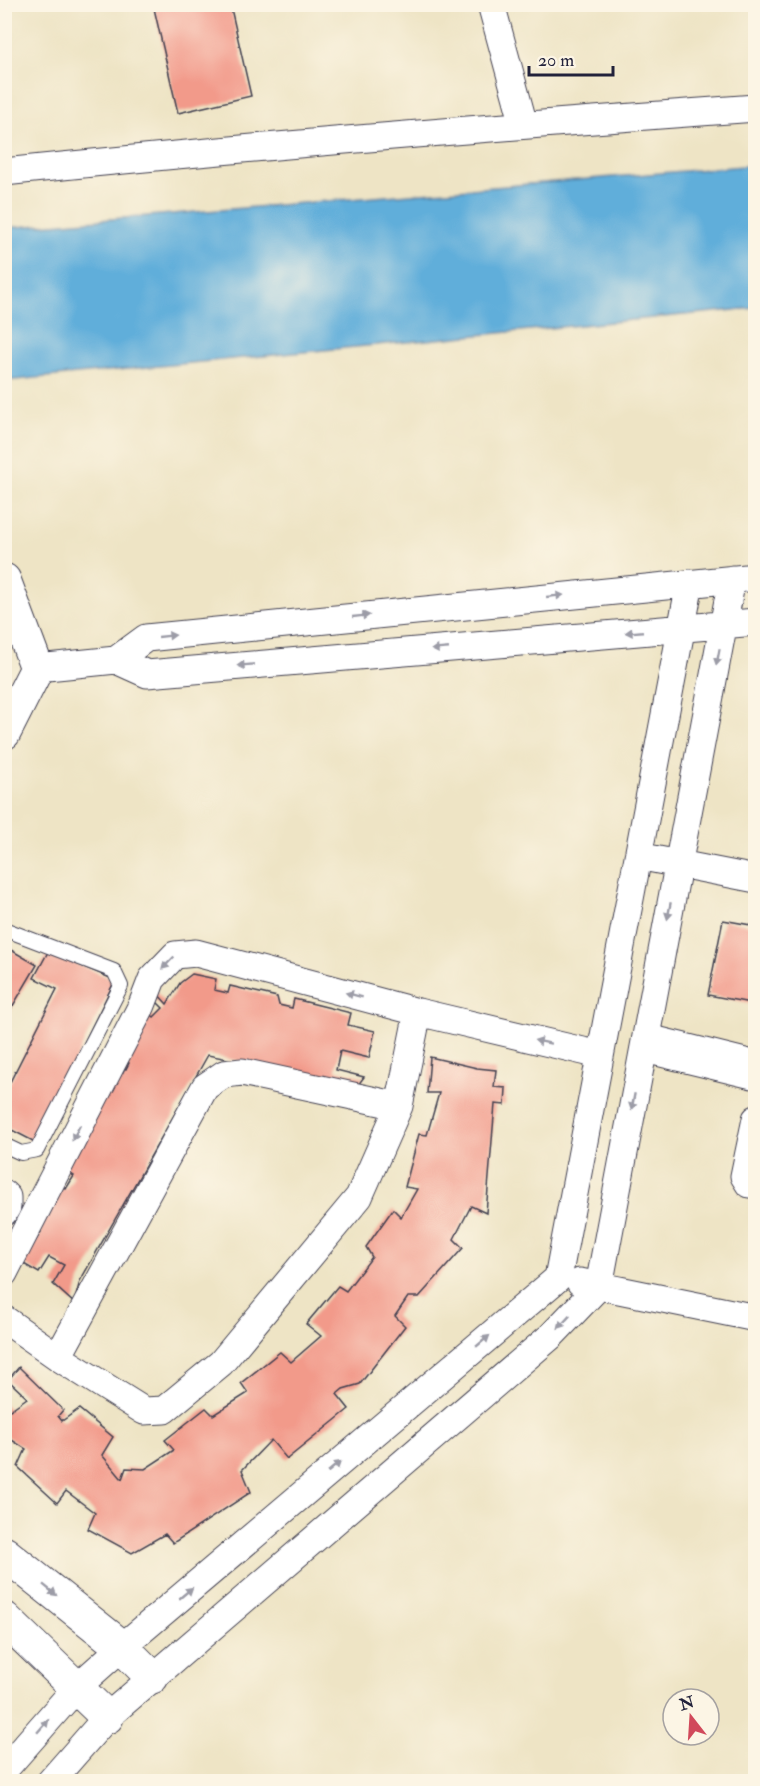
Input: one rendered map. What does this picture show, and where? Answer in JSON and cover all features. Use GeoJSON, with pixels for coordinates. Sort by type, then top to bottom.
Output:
{"type":"FeatureCollection","features":[{"type":"Feature","properties":{"kind":"street"},"geometry":{"type":"LineString","coordinates":[[491,4],[524,124]]}},
{"type":"Feature","properties":{"kind":"street"},"geometry":{"type":"LineString","coordinates":[[4,172],[524,124],[756,108]]}},
{"type":"Feature","properties":{"kind":"street"},"geometry":{"type":"LineString","coordinates":[[50,1782],[107,1716],[551,1336],[598,1286],[724,625],[744,578],[146,638],[116,660]]}},
{"type":"Feature","properties":{"kind":"street"},"geometry":{"type":"LineString","coordinates":[[4,580],[37,668],[4,734]]}},
{"type":"Feature","properties":{"kind":"street"},"geometry":{"type":"LineString","coordinates":[[4,1770],[77,1687],[122,1647],[558,1278],[690,583]]}},
{"type":"Feature","properties":{"kind":"street"},"geometry":{"type":"LineString","coordinates":[[37,668],[116,660],[147,674],[756,622]]}},
{"type":"Feature","properties":{"kind":"street"},"geometry":{"type":"LineString","coordinates":[[638,856],[756,879]]}},
{"type":"Feature","properties":{"kind":"street"},"geometry":{"type":"LineString","coordinates":[[4,1273],[142,1005],[152,979],[175,955],[196,953],[417,1012],[600,1055]]}},
{"type":"Feature","properties":{"kind":"street"},"geometry":{"type":"LineString","coordinates":[[4,1319],[58,1357],[144,1411],[164,1410],[221,1363],[359,1197],[399,1106],[417,1012]]}},
{"type":"Feature","properties":{"kind":"street"},"geometry":{"type":"LineString","coordinates":[[645,1040],[756,1076]]}},
{"type":"Feature","properties":{"kind":"street"},"geometry":{"type":"LineString","coordinates":[[58,1357],[205,1087],[224,1074],[242,1072],[399,1106]]}},
{"type":"Feature","properties":{"kind":"street"},"geometry":{"type":"LineString","coordinates":[[756,1119],[744,1176],[749,1184],[756,1185]]}},
{"type":"Feature","properties":{"kind":"street"},"geometry":{"type":"LineString","coordinates":[[4,1194],[7,1197],[7,1208],[4,1212]]}},
{"type":"Feature","properties":{"kind":"street"},"geometry":{"type":"LineString","coordinates":[[558,1278],[756,1318]]}},
{"type":"Feature","properties":{"kind":"street"},"geometry":{"type":"LineString","coordinates":[[4,1553],[122,1647],[152,1677]]}},
{"type":"Feature","properties":{"kind":"street"},"geometry":{"type":"LineString","coordinates":[[4,1618],[107,1716]]}},
{"type":"Feature","properties":{"kind":"lane"},"geometry":{"type":"LineString","coordinates":[[4,929],[114,971],[121,986],[37,1150],[21,1153],[4,1145]]}},
{"type":"Feature","properties":{"kind":"lane"},"geometry":{"type":"LineString","coordinates":[[645,1040],[756,1058]]}},
{"type":"Feature","properties":{"kind":"water"},"geometry":{"type":"Polygon","coordinates":[[[755,165],[755,308],[5,381],[5,228],[755,165]]]}},
{"type":"Feature","properties":{"kind":"building"},"geometry":{"type":"Polygon","coordinates":[[[153,4],[230,4],[251,96],[178,113],[153,4]]]}},
{"type":"Feature","properties":{"kind":"building"},"geometry":{"type":"Polygon","coordinates":[[[723,920],[756,926],[756,1004],[708,995],[723,920]]]}},
{"type":"Feature","properties":{"kind":"building"},"geometry":{"type":"Polygon","coordinates":[[[4,946],[37,965],[4,1021],[4,946]]]}},
{"type":"Feature","properties":{"kind":"building"},"geometry":{"type":"Polygon","coordinates":[[[48,952],[115,980],[35,1142],[4,1126],[4,1094],[57,989],[34,978],[48,952]]]}},
{"type":"Feature","properties":{"kind":"building"},"geometry":{"type":"Polygon","coordinates":[[[192,974],[216,979],[214,990],[228,993],[230,986],[277,997],[279,1005],[292,1008],[294,999],[351,1013],[348,1025],[375,1031],[369,1058],[340,1051],[336,1070],[364,1077],[358,1085],[208,1055],[80,1281],[74,1303],[53,1284],[64,1265],[49,1257],[39,1273],[22,1263],[41,1232],[34,1228],[59,1185],[66,1189],[74,1176],[63,1169],[118,1065],[126,1069],[129,1063],[122,1059],[148,1012],[154,1017],[163,1008],[154,999],[156,992],[167,1004],[180,983],[192,974]]]}},
{"type":"Feature","properties":{"kind":"building"},"geometry":{"type":"Polygon","coordinates":[[[430,1057],[496,1070],[494,1087],[506,1088],[505,1105],[495,1104],[486,1213],[471,1206],[454,1239],[463,1248],[419,1297],[408,1297],[395,1316],[405,1326],[360,1384],[343,1389],[337,1394],[349,1409],[287,1459],[271,1440],[242,1470],[251,1492],[173,1543],[165,1534],[132,1553],[88,1529],[95,1513],[66,1491],[57,1503],[18,1467],[26,1449],[4,1435],[4,1404],[10,1410],[27,1398],[8,1380],[19,1367],[63,1410],[58,1416],[62,1421],[79,1409],[113,1437],[102,1455],[122,1479],[126,1468],[145,1469],[174,1450],[165,1440],[206,1408],[213,1415],[248,1393],[241,1383],[280,1352],[291,1362],[321,1336],[306,1324],[338,1286],[346,1291],[372,1257],[366,1247],[393,1209],[401,1217],[417,1189],[405,1187],[419,1134],[427,1135],[439,1093],[427,1093],[430,1057]]]}}]}
